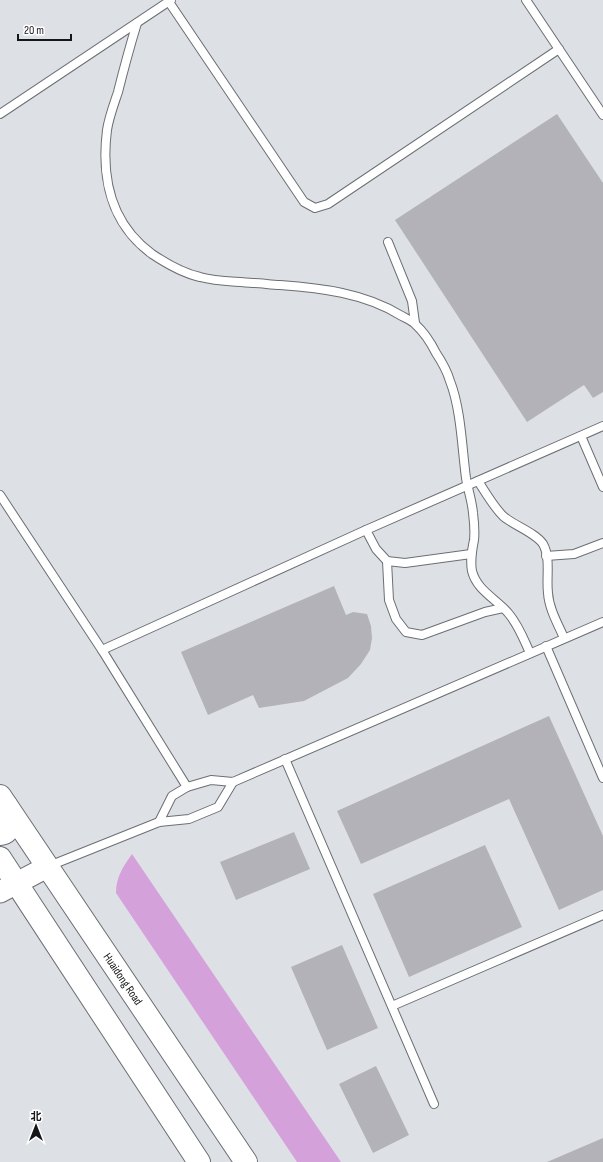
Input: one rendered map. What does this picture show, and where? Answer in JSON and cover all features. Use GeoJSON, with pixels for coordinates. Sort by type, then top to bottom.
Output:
{"type":"FeatureCollection","features":[{"type":"Feature","properties":{"kind":"main road"},"geometry":{"type":"LineString","coordinates":[[0,834],[4,834],[8,831],[10,824],[3,801]]}},
{"type":"Feature","properties":{"kind":"main road","name":"Huaidong Road"},"geometry":{"type":"LineString","coordinates":[[3,801],[246,1162]]}},
{"type":"Feature","properties":{"kind":"main road"},"geometry":{"type":"LineString","coordinates":[[0,858],[8,887],[199,1162]]}},
{"type":"Feature","properties":{"kind":"street"},"geometry":{"type":"LineString","coordinates":[[8,887],[47,867]]}},
{"type":"Feature","properties":{"kind":"lane"},"geometry":{"type":"LineString","coordinates":[[526,0],[603,115]]}},
{"type":"Feature","properties":{"kind":"lane"},"geometry":{"type":"LineString","coordinates":[[0,114],[170,1],[304,202],[315,208],[328,204],[559,49]]}},
{"type":"Feature","properties":{"kind":"lane"},"geometry":{"type":"LineString","coordinates":[[137,23],[107,129],[105,168],[112,199],[121,221],[133,238],[160,260],[178,270],[198,277],[223,282],[251,282],[304,287],[348,294],[370,300],[392,310],[414,323],[429,340],[444,366],[451,383],[457,407],[467,486],[473,511],[474,538],[471,554],[472,571],[477,583],[486,594],[496,600],[520,629],[530,653]]}},
{"type":"Feature","properties":{"kind":"lane"},"geometry":{"type":"LineString","coordinates":[[388,242],[412,301],[414,323]]}},
{"type":"Feature","properties":{"kind":"lane"},"geometry":{"type":"LineString","coordinates":[[102,650],[366,530],[603,426]]}},
{"type":"Feature","properties":{"kind":"lane"},"geometry":{"type":"LineString","coordinates":[[581,436],[603,487]]}},
{"type":"Feature","properties":{"kind":"lane"},"geometry":{"type":"LineString","coordinates":[[478,481],[492,502],[504,516],[543,544],[546,556],[548,593],[552,613],[564,638]]}},
{"type":"Feature","properties":{"kind":"lane"},"geometry":{"type":"LineString","coordinates":[[0,496],[102,650],[187,787]]}},
{"type":"Feature","properties":{"kind":"lane"},"geometry":{"type":"LineString","coordinates":[[366,530],[376,549],[387,561],[389,600],[396,619],[406,632],[422,635],[485,612],[503,608]]}},
{"type":"Feature","properties":{"kind":"lane"},"geometry":{"type":"LineString","coordinates":[[546,556],[574,554],[603,543]]}},
{"type":"Feature","properties":{"kind":"lane"},"geometry":{"type":"LineString","coordinates":[[387,561],[405,562],[471,554]]}},
{"type":"Feature","properties":{"kind":"lane"},"geometry":{"type":"LineString","coordinates":[[159,822],[172,796],[187,787],[211,780],[233,782],[603,622]]}},
{"type":"Feature","properties":{"kind":"lane"},"geometry":{"type":"LineString","coordinates":[[546,646],[603,778]]}},
{"type":"Feature","properties":{"kind":"lane"},"geometry":{"type":"LineString","coordinates":[[285,760],[434,1104]]}},
{"type":"Feature","properties":{"kind":"lane"},"geometry":{"type":"LineString","coordinates":[[47,867],[159,822],[189,819],[218,807],[233,782]]}},
{"type":"Feature","properties":{"kind":"lane"},"geometry":{"type":"LineString","coordinates":[[392,1006],[603,915]]}},
{"type":"Feature","properties":{"kind":"shaded area"},"geometry":{"type":"Polygon","coordinates":[[[132,854],[341,1162],[297,1162],[116,893],[119,877],[132,854]]]}},
{"type":"Feature","properties":{"kind":"building"},"geometry":{"type":"Polygon","coordinates":[[[557,114],[603,183],[603,392],[593,398],[584,385],[527,422],[395,220],[557,114]]]}},
{"type":"Feature","properties":{"kind":"building"},"geometry":{"type":"Polygon","coordinates":[[[334,586],[346,615],[353,612],[367,614],[371,626],[372,638],[370,650],[361,664],[348,678],[304,701],[259,708],[253,695],[208,715],[181,652],[334,586]]]}},
{"type":"Feature","properties":{"kind":"building"},"geometry":{"type":"Polygon","coordinates":[[[549,716],[603,836],[603,890],[559,910],[509,799],[361,864],[337,811],[549,716]]]}},
{"type":"Feature","properties":{"kind":"building"},"geometry":{"type":"Polygon","coordinates":[[[294,832],[310,869],[236,900],[220,862],[294,832]]]}},
{"type":"Feature","properties":{"kind":"building"},"geometry":{"type":"Polygon","coordinates":[[[485,845],[522,927],[409,977],[373,894],[485,845]]]}},
{"type":"Feature","properties":{"kind":"building"},"geometry":{"type":"Polygon","coordinates":[[[342,945],[378,1028],[327,1050],[291,967],[342,945]]]}},
{"type":"Feature","properties":{"kind":"building"},"geometry":{"type":"Polygon","coordinates":[[[376,1066],[409,1135],[373,1153],[339,1084],[376,1066]]]}},
{"type":"Feature","properties":{"kind":"building"},"geometry":{"type":"Polygon","coordinates":[[[603,1138],[603,1162],[547,1162],[603,1138]]]}}]}
